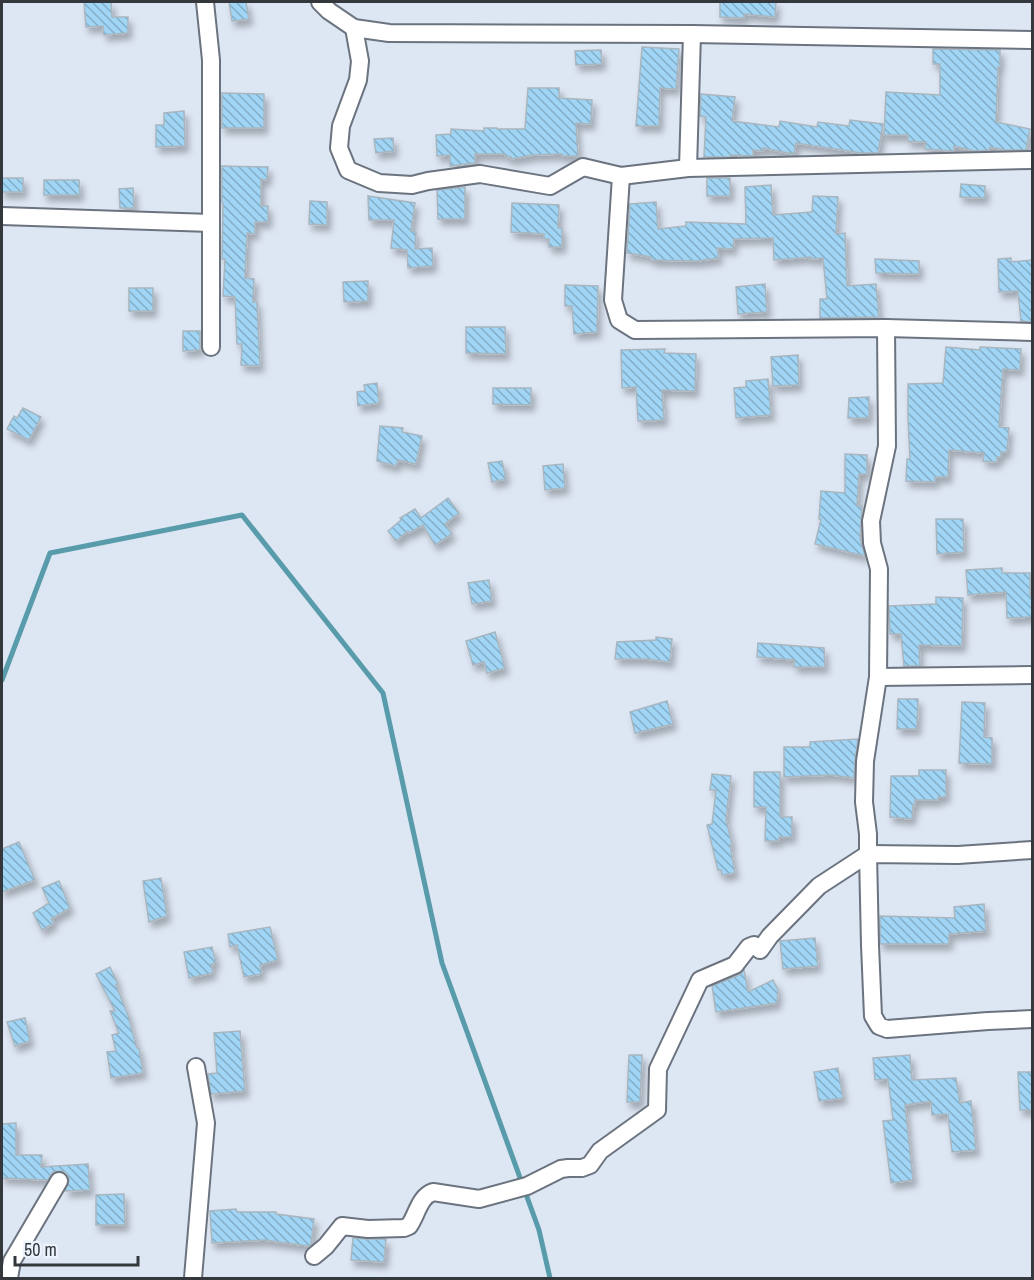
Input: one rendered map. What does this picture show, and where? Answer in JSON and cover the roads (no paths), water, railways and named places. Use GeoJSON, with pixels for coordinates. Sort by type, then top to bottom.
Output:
{"type":"FeatureCollection","features":[{"type":"Feature","properties":{"kind":"street"},"geometry":{"type":"LineString","coordinates":[[205,2],[211,60],[211,347]]}},
{"type":"Feature","properties":{"kind":"street"},"geometry":{"type":"LineString","coordinates":[[320,2],[354,28],[389,33],[692,34],[1032,40]]}},
{"type":"Feature","properties":{"kind":"street"},"geometry":{"type":"LineString","coordinates":[[354,28],[360,61],[358,80],[341,126],[339,148],[348,170],[379,183],[412,185],[480,174],[550,186],[583,167],[621,176],[688,168],[1032,160]]}},
{"type":"Feature","properties":{"kind":"street"},"geometry":{"type":"LineString","coordinates":[[688,168],[692,34]]}},
{"type":"Feature","properties":{"kind":"street"},"geometry":{"type":"LineString","coordinates":[[621,176],[613,300],[619,320],[635,330],[886,328],[1032,332]]}},
{"type":"Feature","properties":{"kind":"street"},"geometry":{"type":"LineString","coordinates":[[2,216],[211,223]]}},
{"type":"Feature","properties":{"kind":"street"},"geometry":{"type":"LineString","coordinates":[[886,328],[887,446],[871,521],[872,543],[879,569],[878,677],[865,761],[864,802],[868,834],[873,1016],[879,1026],[887,1029],[1032,1019]]}},
{"type":"Feature","properties":{"kind":"street"},"geometry":{"type":"LineString","coordinates":[[878,677],[1032,675]]}},
{"type":"Feature","properties":{"kind":"street"},"geometry":{"type":"LineString","coordinates":[[314,1256],[326,1246],[342,1226],[368,1229],[409,1226],[422,1201],[427,1194],[433,1192],[479,1199],[523,1187],[561,1169],[591,1165],[600,1151],[657,1110],[658,1069],[700,980],[735,965],[749,947],[754,945],[760,950],[770,936],[819,886],[868,854],[958,855],[1032,850]]}},
{"type":"Feature","properties":{"kind":"street"},"geometry":{"type":"LineString","coordinates":[[193,1278],[206,1123],[196,1067]]}},
{"type":"Feature","properties":{"kind":"street"},"geometry":{"type":"LineString","coordinates":[[9,1278],[7,1262],[59,1181]]}},
{"type":"Feature","properties":{"kind":"waterway"},"geometry":{"type":"LineString","coordinates":[[2,680],[50,553],[242,515],[383,693],[442,963],[539,1230],[550,1278]]}}]}
